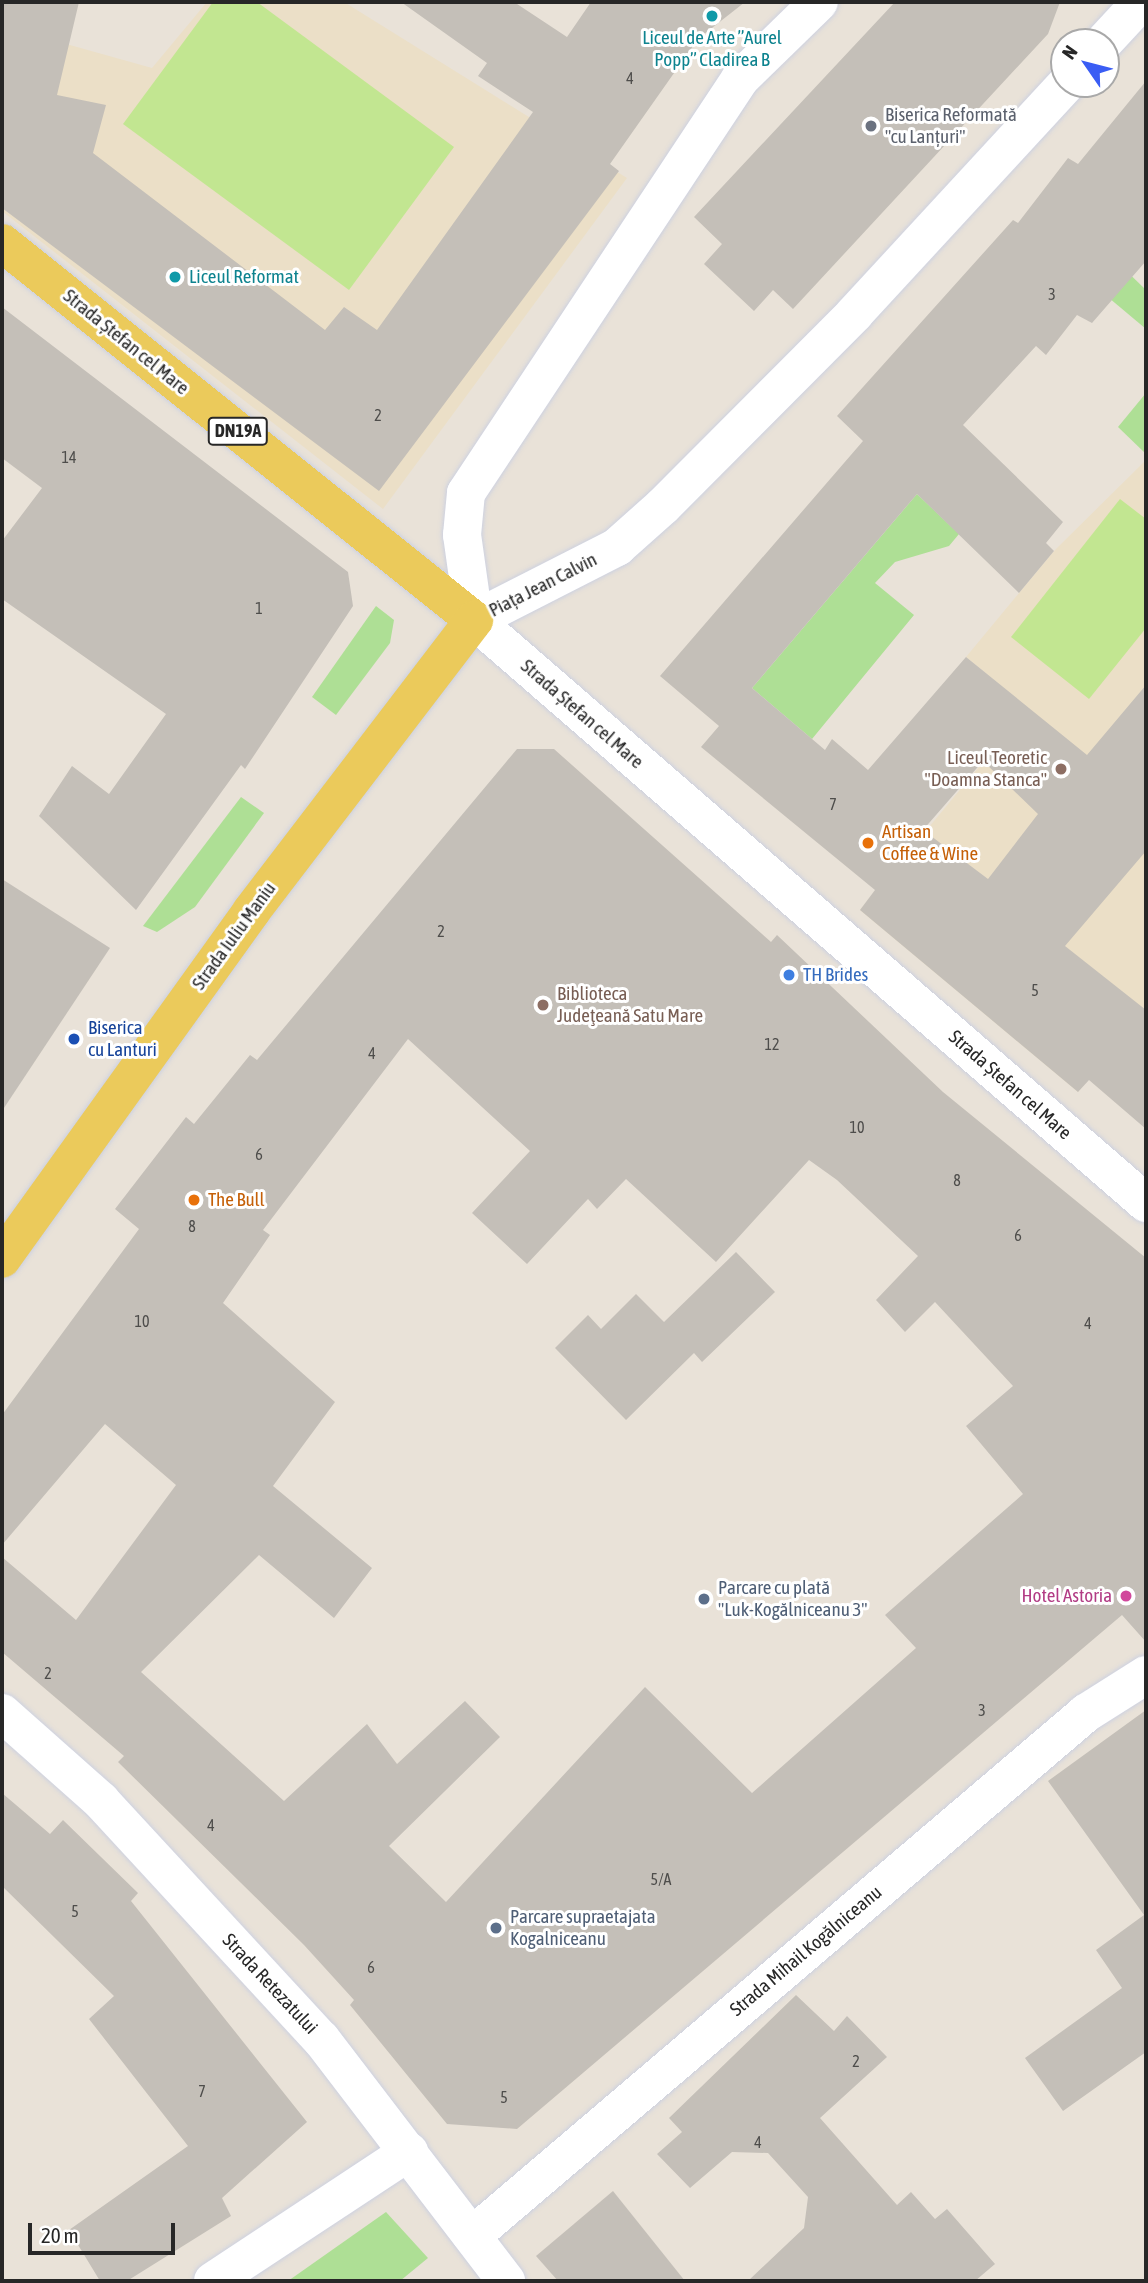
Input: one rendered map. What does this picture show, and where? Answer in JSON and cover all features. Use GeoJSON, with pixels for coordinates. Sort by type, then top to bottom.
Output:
{"type":"FeatureCollection","features":[{"type":"Feature","properties":{"kind":"main road","name":"Strada Ștefan cel Mare"},"geometry":{"type":"LineString","coordinates":[[2,243],[474,620]]}},
{"type":"Feature","properties":{"kind":"main road","name":"Strada Iuliu Maniu"},"geometry":{"type":"LineString","coordinates":[[2,1259],[251,912],[474,620]]}},
{"type":"Feature","properties":{"kind":"street","name":"Piața Jean Calvin"},"geometry":{"type":"LineString","coordinates":[[819,2],[740,79],[466,493],[462,535],[474,620],[617,547],[663,506],[855,313],[1053,98]]}},
{"type":"Feature","properties":{"kind":"street"},"geometry":{"type":"LineString","coordinates":[[1117,28],[1142,2]]}},
{"type":"Feature","properties":{"kind":"street","name":"Strada Ștefan cel Mare"},"geometry":{"type":"LineString","coordinates":[[474,620],[1146,1203]]}},
{"type":"Feature","properties":{"kind":"street","name":"Strada Mihail Kogălniceanu"},"geometry":{"type":"LineString","coordinates":[[471,2236],[1086,1713],[1146,1675]]}},
{"type":"Feature","properties":{"kind":"street","name":"Strada Retezatului"},"geometry":{"type":"LineString","coordinates":[[2,1713],[138,1841],[321,2039],[506,2281]]}},
{"type":"Feature","properties":{"kind":"street"},"geometry":{"type":"LineString","coordinates":[[213,2281],[409,2152]]}},
{"type":"Feature","properties":{"kind":"shaded area"},"geometry":{"type":"Polygon","coordinates":[[[207,2],[344,2],[627,178],[383,509],[2,211],[2,26],[152,68],[207,2]]]}},
{"type":"Feature","properties":{"kind":"shaded area","name":"Liceul Teoretic \"Doamna Stanca\""},"geometry":{"type":"Polygon","coordinates":[[[1146,460],[1146,1010],[1078,1092],[860,910],[1028,708],[966,657],[1054,551],[1146,460]]]}},
{"type":"Feature","properties":{"kind":"green space"},"geometry":{"type":"Polygon","coordinates":[[[213,2],[257,2],[454,147],[349,290],[123,124],[213,2]]]}},
{"type":"Feature","properties":{"kind":"green space"},"geometry":{"type":"Polygon","coordinates":[[[1112,257],[1146,290],[1146,329],[1090,282],[1112,257]]]}},
{"type":"Feature","properties":{"kind":"green space"},"geometry":{"type":"Polygon","coordinates":[[[1146,393],[1146,454],[1118,427],[1146,393]]]}},
{"type":"Feature","properties":{"kind":"green space"},"geometry":{"type":"Polygon","coordinates":[[[917,494],[959,534],[949,546],[895,562],[875,583],[914,615],[812,739],[752,688],[917,494]]]}},
{"type":"Feature","properties":{"kind":"green space"},"geometry":{"type":"Polygon","coordinates":[[[1120,499],[1146,519],[1146,628],[1089,699],[1011,637],[1120,499]]]}},
{"type":"Feature","properties":{"kind":"green space"},"geometry":{"type":"Polygon","coordinates":[[[376,606],[394,620],[390,643],[336,715],[312,697],[376,606]]]}},
{"type":"Feature","properties":{"kind":"green space"},"geometry":{"type":"Polygon","coordinates":[[[241,797],[264,813],[195,907],[157,932],[143,926],[241,797]]]}},
{"type":"Feature","properties":{"kind":"green space"},"geometry":{"type":"Polygon","coordinates":[[[386,2212],[428,2258],[400,2281],[288,2281],[386,2212]]]}},
{"type":"Feature","properties":{"kind":"building","name":"Liceul Reformat"},"geometry":{"type":"Polygon","coordinates":[[[2,2],[79,2],[57,95],[106,105],[93,153],[325,330],[344,307],[377,330],[533,112],[478,76],[487,63],[401,2],[514,2],[567,37],[591,2],[745,2],[698,39],[610,164],[619,171],[379,491],[2,208],[2,2]]]}},
{"type":"Feature","properties":{"kind":"building","name":"Biserica Reformată \"cu Lanțuri\""},"geometry":{"type":"Polygon","coordinates":[[[895,2],[1060,2],[1048,34],[793,309],[773,290],[754,311],[704,264],[722,244],[694,217],[895,2]]]}},
{"type":"Feature","properties":{"kind":"building"},"geometry":{"type":"Polygon","coordinates":[[[1146,81],[1146,261],[1092,323],[1077,315],[1046,355],[1036,346],[963,425],[1063,522],[1046,543],[1054,551],[1019,593],[917,494],[752,688],[825,750],[832,739],[868,770],[966,657],[1087,755],[1146,685],[1146,851],[1065,946],[1146,1010],[1146,1129],[1089,1080],[1078,1092],[860,910],[875,890],[701,747],[719,726],[660,676],[863,441],[837,416],[1013,220],[1018,223],[1068,158],[1078,164],[1146,81]],[[983,761],[923,830],[988,879],[1038,814],[983,761]]]}},
{"type":"Feature","properties":{"kind":"building"},"geometry":{"type":"Polygon","coordinates":[[[2,307],[348,572],[353,606],[245,769],[241,765],[136,910],[39,816],[72,766],[109,794],[166,714],[2,599],[2,541],[42,488],[2,458],[2,307]]]}},
{"type":"Feature","properties":{"kind":"building"},"geometry":{"type":"Polygon","coordinates":[[[517,749],[554,749],[771,942],[777,935],[943,1092],[1146,1258],[1146,1642],[1122,1615],[517,2129],[447,2124],[350,2005],[354,2000],[304,1945],[118,1762],[124,1756],[2,1652],[2,1557],[76,1620],[176,1485],[105,1424],[2,1545],[2,1415],[139,1229],[115,1209],[186,1117],[194,1124],[250,1055],[257,1060],[517,749]],[[408,1039],[263,1230],[270,1235],[223,1303],[335,1402],[273,1486],[372,1568],[334,1618],[259,1555],[141,1672],[284,1801],[367,1724],[397,1764],[465,1701],[500,1737],[389,1846],[446,1902],[645,1687],[752,1793],[916,1648],[885,1615],[1023,1494],[966,1426],[1013,1386],[935,1302],[905,1332],[876,1300],[918,1256],[837,1180],[809,1160],[716,1262],[626,1179],[597,1209],[588,1199],[527,1264],[472,1213],[530,1151],[408,1039]]]}},
{"type":"Feature","properties":{"kind":"building"},"geometry":{"type":"Polygon","coordinates":[[[2,879],[110,948],[2,1111],[2,879]]]}},
{"type":"Feature","properties":{"kind":"building"},"geometry":{"type":"Polygon","coordinates":[[[736,1252],[775,1292],[702,1362],[694,1353],[626,1420],[555,1348],[588,1315],[601,1329],[636,1294],[664,1322],[736,1252]]]}},
{"type":"Feature","properties":{"kind":"building"},"geometry":{"type":"Polygon","coordinates":[[[1146,1710],[1146,2052],[1063,2111],[1025,2058],[1122,1988],[1096,1950],[1144,1915],[1048,1781],[1146,1710]]]}},
{"type":"Feature","properties":{"kind":"building"},"geometry":{"type":"Polygon","coordinates":[[[2,1793],[50,1834],[63,1820],[138,1893],[131,1901],[307,2122],[222,2198],[231,2216],[127,2281],[100,2281],[69,2230],[188,2146],[89,2019],[114,1996],[2,1886],[2,1793]]]}},
{"type":"Feature","properties":{"kind":"building"},"geometry":{"type":"Polygon","coordinates":[[[796,1995],[834,2031],[847,2016],[887,2057],[820,2118],[897,2205],[911,2192],[935,2219],[947,2209],[995,2264],[975,2281],[748,2281],[804,2228],[808,2197],[768,2153],[732,2152],[690,2188],[657,2154],[682,2132],[669,2118],[796,1995]]]}},
{"type":"Feature","properties":{"kind":"building"},"geometry":{"type":"Polygon","coordinates":[[[613,2191],[685,2281],[558,2281],[536,2256],[613,2191]]]}},
{"type":"Feature","properties":{"kind":"place","name":"Liceul de Arte ”Aurel Popp” Cladirea B"},"geometry":{"type":"Point","coordinates":[712,16]}},
{"type":"Feature","properties":{"kind":"place","name":"Biserica Reformată \"cu Lanțuri\""},"geometry":{"type":"Point","coordinates":[871,126]}},
{"type":"Feature","properties":{"kind":"place","name":"Liceul Reformat"},"geometry":{"type":"Point","coordinates":[175,277]}},
{"type":"Feature","properties":{"kind":"place","name":"Liceul Teoretic \"Doamna Stanca\""},"geometry":{"type":"Point","coordinates":[1061,769]}},
{"type":"Feature","properties":{"kind":"place","name":"Artisan Coffee & Wine"},"geometry":{"type":"Point","coordinates":[868,843]}},
{"type":"Feature","properties":{"kind":"place","name":"TH Brides"},"geometry":{"type":"Point","coordinates":[789,975]}},
{"type":"Feature","properties":{"kind":"place","name":"Biblioteca Judeţeană Satu Mare"},"geometry":{"type":"Point","coordinates":[543,1005]}},
{"type":"Feature","properties":{"kind":"place","name":"Biserica cu Lanturi"},"geometry":{"type":"Point","coordinates":[74,1039]}},
{"type":"Feature","properties":{"kind":"place","name":"The Bull"},"geometry":{"type":"Point","coordinates":[194,1200]}},
{"type":"Feature","properties":{"kind":"place","name":"Hotel Astoria"},"geometry":{"type":"Point","coordinates":[1126,1596]}},
{"type":"Feature","properties":{"kind":"place","name":"Parcare cu plată \"Luk-Kogălniceanu 3\""},"geometry":{"type":"Point","coordinates":[704,1599]}},
{"type":"Feature","properties":{"kind":"place","name":"Parcare supraetajata Kogalniceanu"},"geometry":{"type":"Point","coordinates":[496,1928]}}]}
